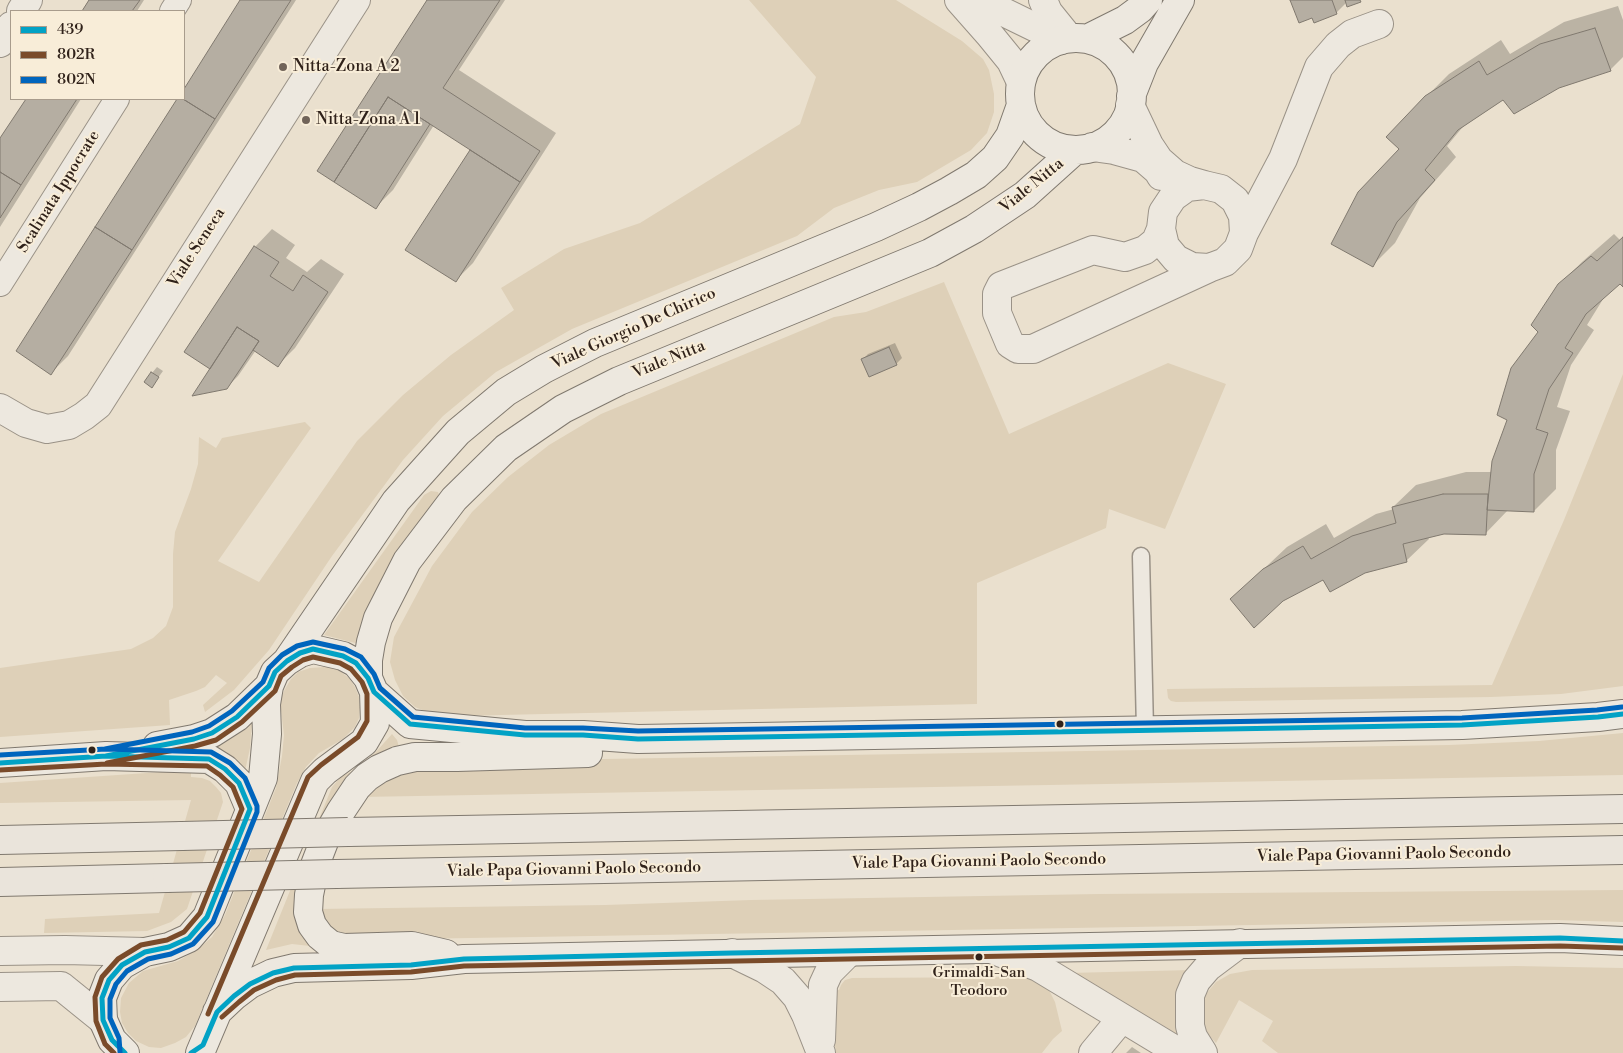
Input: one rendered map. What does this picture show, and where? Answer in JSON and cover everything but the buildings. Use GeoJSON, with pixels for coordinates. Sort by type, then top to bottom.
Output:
{"type":"FeatureCollection","features":[{"type":"Feature","properties":{"kind":"main road","name":"Viale Seneca"},"geometry":{"type":"LineString","coordinates":[[0,408],[26,423],[47,429],[69,425],[98,405],[356,0]]}},
{"type":"Feature","properties":{"kind":"main road"},"geometry":{"type":"LineString","coordinates":[[959,0],[1011,61],[1021,94],[1023,112],[1030,126],[1040,137],[1053,145],[1114,150],[1142,158],[1158,171],[1169,190],[1169,202]]}},
{"type":"Feature","properties":{"kind":"main road"},"geometry":{"type":"LineString","coordinates":[[979,0],[1072,39],[1095,42],[1111,50],[1122,63],[1129,79],[1131,101],[1148,145],[1159,160],[1175,174],[1190,181],[1213,187],[1235,200],[1243,216],[1244,233]]}},
{"type":"Feature","properties":{"kind":"main road"},"geometry":{"type":"LineString","coordinates":[[1043,0],[1048,12],[1072,39]]}},
{"type":"Feature","properties":{"kind":"main road"},"geometry":{"type":"LineString","coordinates":[[1021,94],[1027,66],[1038,52],[1045,47],[1125,20],[1140,9],[1148,0]]}},
{"type":"Feature","properties":{"kind":"main road"},"geometry":{"type":"LineString","coordinates":[[1084,148],[1107,140],[1120,128],[1144,63],[1180,0]]}},
{"type":"Feature","properties":{"kind":"main road"},"geometry":{"type":"LineString","coordinates":[[1284,159],[1259,180],[1244,186],[1187,188],[1173,197],[1163,212],[1161,229],[1156,241],[1145,250],[1126,257],[1093,250],[1001,286],[997,294],[997,312],[1010,344],[1018,349],[1032,348],[1225,262],[1238,249],[1244,233],[1284,159],[1319,67],[1338,45],[1352,34],[1379,24]]}},
{"type":"Feature","properties":{"kind":"main road"},"geometry":{"type":"LineString","coordinates":[[0,43],[10,28]]}},
{"type":"Feature","properties":{"kind":"main road","name":"Viale Giorgio De Chirico"},"geometry":{"type":"LineString","coordinates":[[269,686],[275,672],[287,660],[396,501],[458,432],[506,392],[544,369],[595,343],[876,227],[949,191],[976,175],[995,158],[1010,136],[1021,94]]}},
{"type":"Feature","properties":{"kind":"main road","name":"Viale Nitta"},"geometry":{"type":"LineString","coordinates":[[198,1050],[217,1012],[314,781],[364,742],[375,723],[368,660],[378,618],[407,561],[454,499],[506,448],[563,409],[619,381],[930,253],[974,228],[1025,195],[1084,148]]}},
{"type":"Feature","properties":{"kind":"main road"},"geometry":{"type":"LineString","coordinates":[[1161,229],[1165,246],[1176,260],[1192,267],[1209,268]]}},
{"type":"Feature","properties":{"kind":"main road"},"geometry":{"type":"LineString","coordinates":[[287,660],[313,649],[343,656],[356,663],[371,685],[410,724],[525,735],[583,735],[638,739],[1462,725],[1623,714]]}},
{"type":"Feature","properties":{"kind":"main road"},"geometry":{"type":"LineString","coordinates":[[106,756],[194,739],[212,733],[237,717],[269,686]]}},
{"type":"Feature","properties":{"kind":"main road"},"geometry":{"type":"LineString","coordinates":[[113,1042],[102,998],[109,980],[122,965],[145,952],[169,946],[189,938],[207,917],[262,778],[267,734],[266,704],[269,686]]}},
{"type":"Feature","properties":{"kind":"main road"},"geometry":{"type":"LineString","coordinates":[[464,958],[412,946],[344,948],[331,945],[320,936],[312,925],[308,912],[309,895],[315,865],[329,832],[357,787],[379,769],[397,761],[415,757],[584,754],[638,739]]}},
{"type":"Feature","properties":{"kind":"main road"},"geometry":{"type":"LineString","coordinates":[[0,763],[106,756],[208,759],[225,769],[239,783],[250,809]]}},
{"type":"Feature","properties":{"kind":"main road"},"geometry":{"type":"LineString","coordinates":[[0,840],[348,832],[1623,810]]}},
{"type":"Feature","properties":{"kind":"main road","name":"Viale Papa Giovanni Paolo Secondo"},"geometry":{"type":"LineString","coordinates":[[0,882],[1623,850]]}},
{"type":"Feature","properties":{"kind":"main road"},"geometry":{"type":"LineString","coordinates":[[217,1012],[250,984],[273,973],[294,968],[411,965],[464,958],[1560,938],[1623,941]]}},
{"type":"Feature","properties":{"kind":"main road"},"geometry":{"type":"LineString","coordinates":[[1204,1053],[1193,1038],[1190,1026],[1190,995],[1196,981],[1208,967],[1240,943]]}},
{"type":"Feature","properties":{"kind":"main road"},"geometry":{"type":"LineString","coordinates":[[989,948],[1038,968],[1180,1053]]}},
{"type":"Feature","properties":{"kind":"main road"},"geometry":{"type":"LineString","coordinates":[[0,952],[65,950],[145,952]]}},
{"type":"Feature","properties":{"kind":"main road"},"geometry":{"type":"LineString","coordinates":[[732,952],[765,969],[783,981],[797,997],[821,1052]]}},
{"type":"Feature","properties":{"kind":"main road"},"geometry":{"type":"LineString","coordinates":[[821,1052],[823,985],[829,972],[849,952]]}},
{"type":"Feature","properties":{"kind":"main road"},"geometry":{"type":"LineString","coordinates":[[0,986],[61,986],[113,1042]]}},
{"type":"Feature","properties":{"kind":"main road"},"geometry":{"type":"LineString","coordinates":[[1093,1053],[1122,1018]]}},
{"type":"Feature","properties":{"kind":"street","name":"Scalinata Ippocrate"},"geometry":{"type":"LineString","coordinates":[[0,284],[116,100]]}},
{"type":"Feature","properties":{"kind":"lane"},"geometry":{"type":"LineString","coordinates":[[1141,556],[1145,730]]}},
{"type":"Feature","properties":{"kind":"shaded area"},"geometry":{"type":"Polygon","coordinates":[[[749,0],[896,0],[962,41],[983,59],[989,70],[994,94],[994,112],[987,133],[971,150],[917,182],[879,190],[834,208],[797,236],[572,329],[496,372],[443,416],[403,460],[332,556],[269,650],[234,690],[205,712],[203,705],[227,683],[216,675],[205,687],[169,700],[170,725],[0,737],[0,668],[131,649],[153,638],[166,626],[173,607],[175,532],[198,464],[199,437],[216,448],[222,438],[305,422],[311,428],[218,561],[259,582],[357,441],[403,395],[451,355],[514,310],[501,288],[564,249],[640,223],[800,124],[816,77],[749,0]]]}},
{"type":"Feature","properties":{"kind":"shaded area"},"geometry":{"type":"Polygon","coordinates":[[[944,282],[1009,434],[1168,363],[1226,384],[1165,529],[1109,509],[1106,528],[977,583],[977,704],[458,716],[432,714],[415,707],[403,696],[395,680],[390,662],[394,637],[432,566],[472,512],[508,477],[549,445],[601,414],[834,317],[866,312],[944,282]]]}},
{"type":"Feature","properties":{"kind":"shaded area"},"geometry":{"type":"Polygon","coordinates":[[[1623,374],[1623,686],[1561,694],[1491,697],[1176,702],[1168,698],[1167,689],[1492,685],[1564,520],[1623,374]]]}},
{"type":"Feature","properties":{"kind":"shaded area"},"geometry":{"type":"Polygon","coordinates":[[[431,491],[438,492],[440,498],[359,644],[324,635],[424,495],[431,491]]]}},
{"type":"Feature","properties":{"kind":"shaded area"},"geometry":{"type":"Polygon","coordinates":[[[331,667],[350,679],[359,697],[359,718],[355,727],[343,739],[319,753],[306,767],[297,783],[195,1026],[186,1037],[161,1048],[149,1047],[136,1041],[122,1023],[120,1012],[121,998],[129,983],[143,971],[178,961],[197,950],[212,937],[225,915],[276,788],[284,735],[281,698],[291,679],[298,672],[310,668],[331,667]]]}},
{"type":"Feature","properties":{"kind":"shaded area"},"geometry":{"type":"Polygon","coordinates":[[[252,723],[250,748],[245,771],[211,748],[252,723]]]}},
{"type":"Feature","properties":{"kind":"shaded area"},"geometry":{"type":"Polygon","coordinates":[[[1623,733],[1623,775],[360,797],[378,780],[423,762],[1449,745],[1539,741],[1623,733]]]}},
{"type":"Feature","properties":{"kind":"shaded area"},"geometry":{"type":"Polygon","coordinates":[[[392,734],[397,740],[399,747],[314,848],[319,947],[292,944],[266,950],[332,787],[341,777],[354,770],[375,753],[392,734]]]}},
{"type":"Feature","properties":{"kind":"shaded area"},"geometry":{"type":"Polygon","coordinates":[[[191,770],[191,777],[210,781],[221,793],[223,802],[187,909],[171,922],[147,931],[44,933],[45,919],[159,913],[191,800],[0,803],[0,783],[191,770]]]}},
{"type":"Feature","properties":{"kind":"shaded area"},"geometry":{"type":"Polygon","coordinates":[[[1623,890],[1623,922],[1554,920],[350,940],[333,935],[316,909],[605,905],[751,900],[1099,894],[1623,890]]]}},
{"type":"Feature","properties":{"kind":"shaded area"},"geometry":{"type":"Polygon","coordinates":[[[1516,966],[1623,968],[1623,1053],[1278,1053],[1262,1041],[1273,1021],[1239,1000],[1216,1043],[1207,1033],[1202,1020],[1201,1006],[1206,994],[1216,982],[1230,974],[1252,970],[1516,966]]]}},
{"type":"Feature","properties":{"kind":"shaded area"},"geometry":{"type":"Polygon","coordinates":[[[1192,970],[1182,1041],[1068,973],[1192,970]]]}},
{"type":"Feature","properties":{"kind":"shaded area"},"geometry":{"type":"Polygon","coordinates":[[[852,978],[1029,978],[1041,984],[1050,992],[1055,1002],[1062,1031],[1042,1053],[836,1053],[833,1032],[832,991],[839,990],[845,980],[852,978]]]}},
{"type":"Feature","properties":{"kind":"transit line","name":"802N"},"geometry":{"type":"LineString","coordinates":[[105,749],[192,732],[209,726],[232,711],[263,682],[269,668],[282,655],[297,646],[313,642],[345,649],[361,657],[374,674],[380,688],[413,717],[525,728],[583,728],[638,731],[1462,718],[1622,707]]}},
{"type":"Feature","properties":{"kind":"transit line","name":"439"},"geometry":{"type":"LineString","coordinates":[[106,756],[194,739],[212,733],[237,717],[269,686],[275,672],[287,661],[300,653],[313,649],[343,656],[356,663],[368,678],[374,692],[410,724],[525,735],[583,735],[638,739],[1462,725],[1623,714]]}},
{"type":"Feature","properties":{"kind":"transit line","name":"802R"},"geometry":{"type":"LineString","coordinates":[[107,763],[195,746],[216,740],[242,722],[275,691],[281,676],[303,660],[313,657],[340,663],[351,669],[362,682],[367,694],[367,721],[358,737],[308,777],[208,1014]]}},
{"type":"Feature","properties":{"kind":"transit line","name":"802N"},"geometry":{"type":"LineString","coordinates":[[0,755],[106,749],[211,752],[230,763],[245,778],[257,806],[257,812],[213,922],[193,944],[171,954],[148,959],[127,971],[116,984],[110,999],[110,1018],[119,1038],[120,1052]]}},
{"type":"Feature","properties":{"kind":"transit line","name":"439"},"geometry":{"type":"LineString","coordinates":[[0,763],[106,756],[209,759],[225,769],[239,783],[250,809],[207,917],[189,938],[169,947],[145,952],[122,965],[109,980],[102,998],[103,1020],[112,1040],[125,1053]]}},
{"type":"Feature","properties":{"kind":"transit line","name":"802R"},"geometry":{"type":"LineString","coordinates":[[0,770],[106,764],[207,766],[233,787],[242,809],[200,913],[184,932],[167,940],[141,945],[118,959],[102,977],[95,997],[96,1021],[105,1044],[114,1053]]}},
{"type":"Feature","properties":{"kind":"transit line","name":"439"},"geometry":{"type":"LineString","coordinates":[[191,1053],[203,1045],[217,1012],[234,996],[250,984],[273,973],[294,968],[411,965],[464,959],[732,953],[1560,938],[1623,941]]}},
{"type":"Feature","properties":{"kind":"transit line","name":"802R"},"geometry":{"type":"LineString","coordinates":[[222,1017],[254,990],[276,980],[295,975],[411,972],[464,966],[1560,946],[1623,948]]}},
{"type":"Feature","properties":{"kind":"place","name":"Nitta-Zona A 2"},"geometry":{"type":"Point","coordinates":[283,67]}},
{"type":"Feature","properties":{"kind":"place","name":"Nitta-Zona A 1"},"geometry":{"type":"Point","coordinates":[306,120]}},
{"type":"Feature","properties":{"kind":"place","name":"Grimaldi-San Teodoro"},"geometry":{"type":"Point","coordinates":[979,957]}}]}
